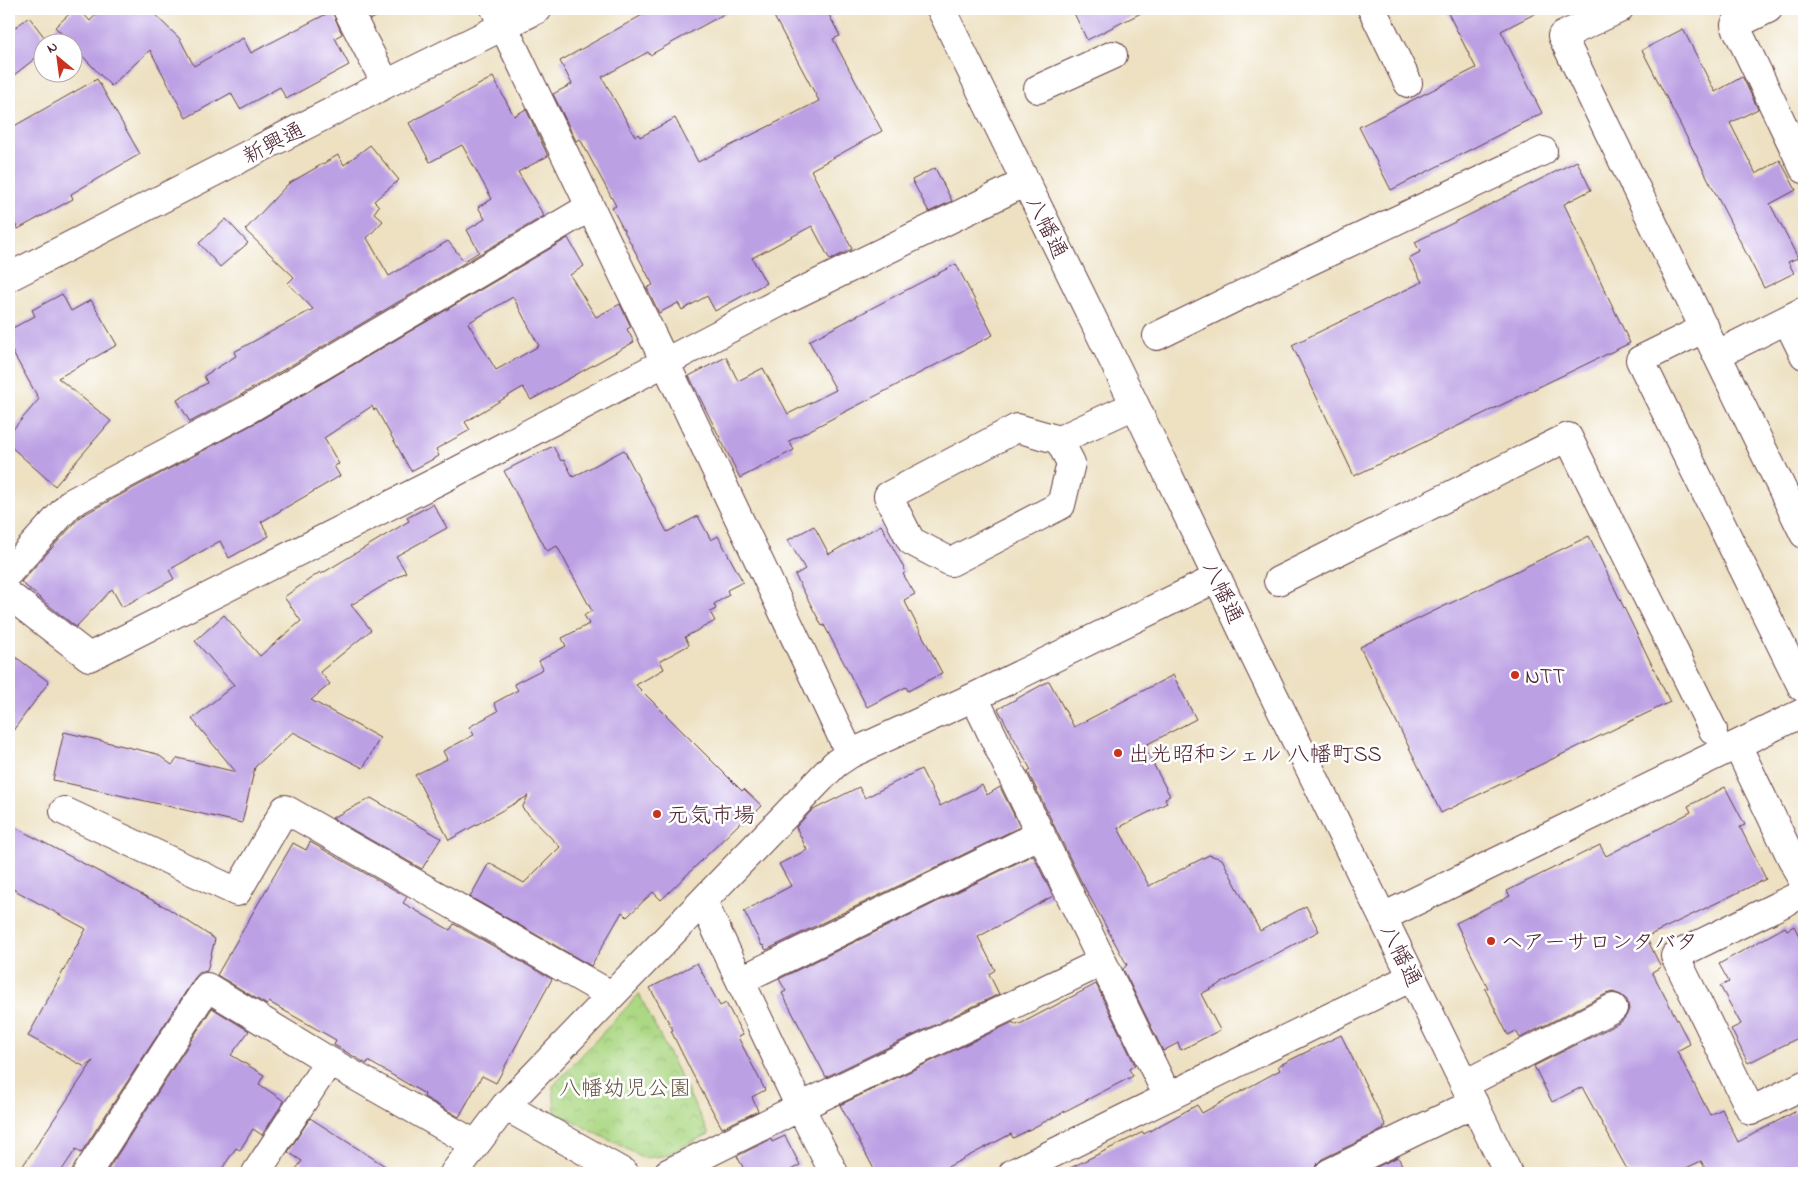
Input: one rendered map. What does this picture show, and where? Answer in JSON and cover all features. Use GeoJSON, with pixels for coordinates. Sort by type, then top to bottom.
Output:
{"type":"FeatureCollection","features":[{"type":"Feature","properties":{"kind":"street"},"geometry":{"type":"LineString","coordinates":[[347,9],[386,84]]}},
{"type":"Feature","properties":{"kind":"street","name":"新興通"},"geometry":{"type":"LineString","coordinates":[[9,277],[386,84],[499,17],[538,9]]}},
{"type":"Feature","properties":{"kind":"street","name":"八幡通"},"geometry":{"type":"LineString","coordinates":[[941,9],[1508,1173]]}},
{"type":"Feature","properties":{"kind":"street"},"geometry":{"type":"LineString","coordinates":[[1372,9],[1408,83]]}},
{"type":"Feature","properties":{"kind":"street"},"geometry":{"type":"LineString","coordinates":[[1619,9],[1562,36],[1804,534]]}},
{"type":"Feature","properties":{"kind":"street"},"geometry":{"type":"LineString","coordinates":[[1768,9],[1735,25],[1804,169]]}},
{"type":"Feature","properties":{"kind":"street"},"geometry":{"type":"LineString","coordinates":[[499,17],[665,362],[850,754]]}},
{"type":"Feature","properties":{"kind":"street"},"geometry":{"type":"LineString","coordinates":[[1038,89],[1113,55]]}},
{"type":"Feature","properties":{"kind":"street"},"geometry":{"type":"LineString","coordinates":[[1156,336],[1308,262],[1544,152]]}},
{"type":"Feature","properties":{"kind":"street"},"geometry":{"type":"LineString","coordinates":[[9,595],[89,658],[431,485],[786,299],[1026,182]]}},
{"type":"Feature","properties":{"kind":"street"},"geometry":{"type":"LineString","coordinates":[[9,572],[71,503],[247,410],[590,206]]}},
{"type":"Feature","properties":{"kind":"street"},"geometry":{"type":"LineString","coordinates":[[1718,354],[1795,316],[1804,356]]}},
{"type":"Feature","properties":{"kind":"street"},"geometry":{"type":"LineString","coordinates":[[1383,916],[1737,744],[1803,700],[1640,360],[1705,328]]}},
{"type":"Feature","properties":{"kind":"street"},"geometry":{"type":"LineString","coordinates":[[1059,440],[1071,463],[1061,505],[951,562],[911,541],[888,496],[1017,428],[1059,440],[1134,405]]}},
{"type":"Feature","properties":{"kind":"street"},"geometry":{"type":"LineString","coordinates":[[1278,581],[1568,437],[1713,730]]}},
{"type":"Feature","properties":{"kind":"street"},"geometry":{"type":"LineString","coordinates":[[87,1173],[207,987],[329,1061],[463,1164],[505,1106],[835,764],[850,754],[974,698],[1217,578]]}},
{"type":"Feature","properties":{"kind":"street"},"geometry":{"type":"LineString","coordinates":[[974,698],[1168,1097]]}},
{"type":"Feature","properties":{"kind":"street"},"geometry":{"type":"LineString","coordinates":[[1737,744],[1804,884]]}},
{"type":"Feature","properties":{"kind":"street"},"geometry":{"type":"LineString","coordinates":[[64,811],[237,892],[285,809],[611,995]]}},
{"type":"Feature","properties":{"kind":"street"},"geometry":{"type":"LineString","coordinates":[[741,980],[1041,834]]}},
{"type":"Feature","properties":{"kind":"street"},"geometry":{"type":"LineString","coordinates":[[1804,893],[1675,956],[1751,1111],[1804,1085]]}},
{"type":"Feature","properties":{"kind":"street"},"geometry":{"type":"LineString","coordinates":[[703,902],[800,1107],[834,1173]]}},
{"type":"Feature","properties":{"kind":"street"},"geometry":{"type":"LineString","coordinates":[[668,1173],[800,1107],[1102,962]]}},
{"type":"Feature","properties":{"kind":"street"},"geometry":{"type":"LineString","coordinates":[[1013,1173],[1412,977]]}},
{"type":"Feature","properties":{"kind":"street"},"geometry":{"type":"LineString","coordinates":[[1329,1173],[1470,1094],[1613,1008]]}},
{"type":"Feature","properties":{"kind":"street"},"geometry":{"type":"LineString","coordinates":[[256,1173],[329,1061]]}},
{"type":"Feature","properties":{"kind":"street"},"geometry":{"type":"LineString","coordinates":[[505,1106],[624,1173]]}},
{"type":"Feature","properties":{"kind":"green space","name":"八幡幼児公園"},"geometry":{"type":"Polygon","coordinates":[[[639,994],[709,1134],[664,1156],[644,1158],[555,1112],[553,1086],[639,994]]]}},
{"type":"Feature","properties":{"kind":"building"},"geometry":{"type":"Polygon","coordinates":[[[75,9],[79,9],[90,21],[101,9],[149,9],[180,39],[194,66],[243,38],[251,53],[332,11],[342,34],[335,38],[349,65],[286,99],[280,87],[240,109],[231,93],[186,118],[150,50],[111,86],[82,56],[82,32],[60,32],[55,27],[75,9]]]}},
{"type":"Feature","properties":{"kind":"building"},"geometry":{"type":"Polygon","coordinates":[[[364,9],[391,9],[370,20],[364,9]]]}},
{"type":"Feature","properties":{"kind":"building"},"geometry":{"type":"Polygon","coordinates":[[[653,9],[733,9],[650,55],[648,52],[602,77],[635,136],[638,134],[640,137],[675,118],[698,162],[819,101],[770,9],[826,9],[840,36],[833,39],[882,131],[811,170],[852,249],[830,260],[812,226],[752,258],[766,283],[715,311],[707,296],[682,310],[678,303],[659,313],[647,288],[653,285],[612,208],[616,206],[580,139],[576,141],[553,94],[572,84],[560,61],[653,9]]]}},
{"type":"Feature","properties":{"kind":"building"},"geometry":{"type":"Polygon","coordinates":[[[1072,9],[1149,9],[1087,40],[1072,9]]]}},
{"type":"Feature","properties":{"kind":"building"},"geometry":{"type":"Polygon","coordinates":[[[1446,9],[1544,9],[1501,31],[1542,113],[1391,190],[1359,127],[1476,68],[1446,9]]]}},
{"type":"Feature","properties":{"kind":"building"},"geometry":{"type":"Polygon","coordinates":[[[29,17],[40,32],[32,32],[32,61],[9,79],[9,32],[29,17]]]}},
{"type":"Feature","properties":{"kind":"building"},"geometry":{"type":"Polygon","coordinates":[[[1683,29],[1715,92],[1743,78],[1758,109],[1730,123],[1756,174],[1780,160],[1796,190],[1770,204],[1798,258],[1788,262],[1794,273],[1764,288],[1642,50],[1683,29]]]}},
{"type":"Feature","properties":{"kind":"building"},"geometry":{"type":"Polygon","coordinates":[[[493,77],[514,116],[526,109],[548,156],[518,172],[544,216],[239,396],[190,422],[177,400],[207,383],[204,376],[236,356],[234,352],[313,309],[288,283],[294,277],[245,230],[288,184],[338,155],[344,165],[370,145],[399,180],[374,201],[379,206],[374,213],[383,221],[367,238],[389,276],[448,241],[464,261],[479,252],[467,230],[485,219],[478,207],[492,199],[462,145],[430,162],[409,123],[493,77]]]}},
{"type":"Feature","properties":{"kind":"building"},"geometry":{"type":"Polygon","coordinates":[[[97,79],[140,154],[71,194],[73,199],[18,229],[9,213],[9,129],[97,79]]]}},
{"type":"Feature","properties":{"kind":"building"},"geometry":{"type":"Polygon","coordinates":[[[1577,161],[1591,190],[1564,204],[1630,343],[1354,476],[1292,345],[1422,282],[1409,258],[1420,252],[1415,242],[1577,161]]]}},
{"type":"Feature","properties":{"kind":"building"},"geometry":{"type":"Polygon","coordinates":[[[935,168],[952,201],[929,212],[912,180],[935,168]]]}},
{"type":"Feature","properties":{"kind":"building"},"geometry":{"type":"Polygon","coordinates":[[[226,219],[248,243],[220,267],[199,243],[226,219]]]}},
{"type":"Feature","properties":{"kind":"building"},"geometry":{"type":"Polygon","coordinates":[[[568,238],[584,266],[570,275],[596,317],[620,304],[631,327],[627,329],[634,342],[531,400],[523,387],[465,422],[470,430],[436,449],[439,456],[411,471],[376,409],[374,410],[372,406],[324,438],[339,464],[334,466],[340,476],[261,522],[269,536],[229,558],[220,541],[169,570],[174,579],[122,607],[112,589],[76,627],[21,582],[81,516],[255,423],[568,238]],[[513,297],[468,323],[496,370],[539,346],[513,297]]]}},
{"type":"Feature","properties":{"kind":"building"},"geometry":{"type":"Polygon","coordinates":[[[956,264],[993,335],[789,441],[794,450],[740,478],[689,376],[726,357],[738,381],[763,368],[788,414],[836,390],[809,341],[956,264]]]}},
{"type":"Feature","properties":{"kind":"building"},"geometry":{"type":"Polygon","coordinates":[[[62,294],[71,311],[91,300],[117,345],[58,378],[111,421],[55,486],[9,445],[9,434],[39,399],[9,346],[9,330],[35,316],[32,310],[62,294]]]}},
{"type":"Feature","properties":{"kind":"building"},"geometry":{"type":"Polygon","coordinates":[[[553,446],[561,461],[564,460],[573,477],[624,450],[667,532],[698,516],[711,540],[718,536],[743,582],[727,590],[729,595],[714,604],[716,609],[710,612],[715,621],[685,637],[689,645],[660,661],[664,669],[636,685],[742,791],[744,789],[762,806],[743,824],[741,822],[661,900],[653,892],[627,917],[622,912],[591,966],[470,897],[489,863],[524,883],[560,847],[522,808],[528,796],[449,840],[415,775],[447,759],[443,751],[474,735],[469,727],[498,711],[494,703],[518,690],[514,684],[543,669],[539,661],[566,646],[562,638],[589,624],[584,615],[592,611],[557,546],[547,551],[504,471],[553,446]]]}},
{"type":"Feature","properties":{"kind":"building"},"geometry":{"type":"Polygon","coordinates":[[[433,504],[447,528],[396,556],[406,572],[351,605],[371,630],[320,672],[330,684],[311,700],[380,738],[363,768],[293,732],[255,767],[242,823],[53,780],[64,732],[157,754],[172,765],[178,758],[236,772],[192,719],[234,685],[195,641],[224,615],[260,656],[301,621],[284,597],[320,572],[321,574],[409,521],[407,518],[433,504]]]}},
{"type":"Feature","properties":{"kind":"building"},"geometry":{"type":"Polygon","coordinates":[[[881,525],[906,572],[903,574],[915,594],[904,600],[942,673],[908,691],[906,687],[867,707],[824,625],[822,626],[795,575],[805,569],[788,540],[814,526],[829,554],[881,525]]]}},
{"type":"Feature","properties":{"kind":"building","name":"NTT"},"geometry":{"type":"Polygon","coordinates":[[[1589,536],[1670,702],[1441,813],[1360,647],[1589,536]]]}},
{"type":"Feature","properties":{"kind":"building"},"geometry":{"type":"Polygon","coordinates":[[[9,652],[49,682],[9,736],[9,652]]]}},
{"type":"Feature","properties":{"kind":"building"},"geometry":{"type":"Polygon","coordinates":[[[1173,675],[1196,719],[1144,746],[1170,796],[1165,798],[1167,803],[1118,828],[1149,886],[1209,855],[1222,859],[1260,931],[1306,906],[1319,931],[1201,994],[1220,1030],[1181,1050],[1178,1043],[1163,1051],[1123,969],[1127,965],[1081,881],[1028,772],[1031,770],[998,709],[1049,681],[1074,727],[1173,675]]]}},
{"type":"Feature","properties":{"kind":"building"},"geometry":{"type":"Polygon","coordinates":[[[921,769],[940,806],[982,785],[987,795],[1000,787],[1020,827],[766,950],[762,946],[744,911],[791,886],[779,864],[807,850],[796,827],[811,811],[859,787],[865,798],[921,769]]]}},
{"type":"Feature","properties":{"kind":"building"},"geometry":{"type":"Polygon","coordinates":[[[1725,787],[1745,825],[1740,827],[1766,879],[1646,937],[1661,967],[1652,972],[1690,1044],[1677,1051],[1710,1115],[1722,1109],[1738,1142],[1804,1107],[1804,1173],[1708,1173],[1701,1161],[1676,1173],[1629,1173],[1582,1087],[1552,1102],[1534,1066],[1621,1022],[1629,1009],[1627,1000],[1613,992],[1606,994],[1520,1038],[1516,1031],[1508,1035],[1485,989],[1488,988],[1456,923],[1510,896],[1507,891],[1600,845],[1606,856],[1691,812],[1688,806],[1725,787]]]}},
{"type":"Feature","properties":{"kind":"building"},"geometry":{"type":"Polygon","coordinates":[[[371,798],[441,838],[422,869],[332,818],[371,798]]]}},
{"type":"Feature","properties":{"kind":"building"},"geometry":{"type":"Polygon","coordinates":[[[9,824],[169,909],[215,939],[207,971],[199,973],[194,979],[81,1153],[76,1149],[60,1173],[18,1173],[93,1061],[85,1067],[28,1036],[86,929],[9,887],[9,824]]]}},
{"type":"Feature","properties":{"kind":"building"},"geometry":{"type":"Polygon","coordinates":[[[310,842],[407,897],[403,903],[450,930],[454,924],[552,979],[496,1083],[482,1076],[459,1117],[424,1097],[425,1094],[368,1061],[367,1064],[334,1045],[336,1040],[269,1002],[267,1005],[217,975],[293,843],[306,850],[310,842]]]}},
{"type":"Feature","properties":{"kind":"building"},"geometry":{"type":"Polygon","coordinates":[[[1033,855],[1053,896],[978,937],[995,970],[989,974],[999,994],[826,1077],[782,993],[786,991],[779,979],[1033,855]]]}},
{"type":"Feature","properties":{"kind":"building"},"geometry":{"type":"Polygon","coordinates":[[[1794,926],[1804,946],[1804,1035],[1748,1063],[1731,1029],[1741,1024],[1720,986],[1729,982],[1719,964],[1785,927],[1787,930],[1794,926]]]}},
{"type":"Feature","properties":{"kind":"building"},"geometry":{"type":"Polygon","coordinates":[[[697,963],[720,1006],[726,1003],[743,1035],[738,1037],[765,1090],[752,1097],[758,1111],[722,1128],[692,1073],[671,1031],[673,1030],[650,988],[697,963]]]}},
{"type":"Feature","properties":{"kind":"building"},"geometry":{"type":"Polygon","coordinates":[[[1096,984],[1135,1065],[1129,1069],[1133,1076],[1013,1138],[1011,1134],[936,1173],[876,1173],[840,1105],[1013,1022],[1015,1025],[1020,1024],[1096,984]]]}},
{"type":"Feature","properties":{"kind":"building"},"geometry":{"type":"Polygon","coordinates":[[[212,1008],[249,1031],[231,1055],[264,1075],[259,1084],[284,1101],[262,1135],[253,1129],[240,1150],[236,1148],[219,1173],[111,1173],[107,1171],[212,1008]]]}},
{"type":"Feature","properties":{"kind":"building"},"geometry":{"type":"Polygon","coordinates":[[[1341,1035],[1386,1126],[1384,1129],[1322,1159],[1316,1165],[1314,1173],[1060,1173],[1143,1132],[1144,1134],[1197,1105],[1202,1113],[1280,1070],[1278,1066],[1341,1035]]]}},
{"type":"Feature","properties":{"kind":"building"},"geometry":{"type":"Polygon","coordinates":[[[310,1118],[396,1173],[293,1173],[302,1161],[288,1152],[310,1118]]]}},
{"type":"Feature","properties":{"kind":"building"},"geometry":{"type":"Polygon","coordinates":[[[785,1136],[800,1165],[785,1173],[746,1173],[737,1156],[771,1139],[772,1142],[785,1136]]]}},
{"type":"Feature","properties":{"kind":"building"},"geometry":{"type":"Polygon","coordinates":[[[1398,1157],[1406,1173],[1364,1173],[1398,1157]]]}},
{"type":"Feature","properties":{"kind":"place","name":"NTT"},"geometry":{"type":"Point","coordinates":[1515,675]}},
{"type":"Feature","properties":{"kind":"place","name":"出光昭和シェル 八幡町SS"},"geometry":{"type":"Point","coordinates":[1118,753]}},
{"type":"Feature","properties":{"kind":"place","name":"元気市場"},"geometry":{"type":"Point","coordinates":[657,814]}},
{"type":"Feature","properties":{"kind":"place","name":"ヘアーサロンタバタ"},"geometry":{"type":"Point","coordinates":[1491,941]}}]}
